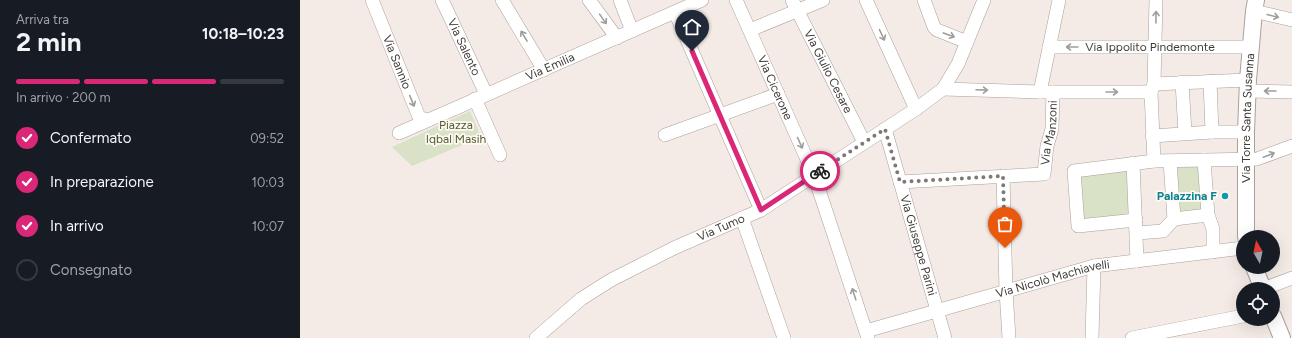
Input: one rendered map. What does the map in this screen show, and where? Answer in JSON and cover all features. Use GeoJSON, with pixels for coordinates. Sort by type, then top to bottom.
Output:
{"type":"FeatureCollection","features":[{"type":"Feature","properties":{"kind":"main road","name":"Via Torre Santa Susanna"},"geometry":{"type":"LineString","coordinates":[[1246,230],[1246,132],[1248,86],[1255,5]]}},
{"type":"Feature","properties":{"kind":"main road"},"geometry":{"type":"LineString","coordinates":[[1277,326],[1282,338]]}},
{"type":"Feature","properties":{"kind":"street","name":"Via Sannio"},"geometry":{"type":"LineString","coordinates":[[372,0],[419,117],[426,120]]}},
{"type":"Feature","properties":{"kind":"street","name":"Via Salento"},"geometry":{"type":"LineString","coordinates":[[442,0],[480,97],[500,155]]}},
{"type":"Feature","properties":{"kind":"street"},"geometry":{"type":"LineString","coordinates":[[502,0],[544,70]]}},
{"type":"Feature","properties":{"kind":"street"},"geometry":{"type":"LineString","coordinates":[[589,0],[617,38]]}},
{"type":"Feature","properties":{"kind":"street"},"geometry":{"type":"LineString","coordinates":[[620,0],[632,32]]}},
{"type":"Feature","properties":{"kind":"street","name":"Via Cicerone"},"geometry":{"type":"LineString","coordinates":[[736,0],[814,175],[867,335]]}},
{"type":"Feature","properties":{"kind":"street"},"geometry":{"type":"LineString","coordinates":[[750,30],[795,6],[823,0]]}},
{"type":"Feature","properties":{"kind":"street"},"geometry":{"type":"LineString","coordinates":[[866,0],[916,109]]}},
{"type":"Feature","properties":{"kind":"street"},"geometry":{"type":"LineString","coordinates":[[924,0],[937,30],[967,42]]}},
{"type":"Feature","properties":{"kind":"street","name":"Via Tumo"},"geometry":{"type":"LineString","coordinates":[[536,338],[581,299],[611,280],[674,248],[761,210],[916,109],[943,89],[958,64],[984,0]]}},
{"type":"Feature","properties":{"kind":"street","name":"Via Manzoni"},"geometry":{"type":"LineString","coordinates":[[900,182],[1044,174],[1047,146],[1052,129],[1046,92],[1049,47],[1058,0]]}},
{"type":"Feature","properties":{"kind":"street"},"geometry":{"type":"LineString","coordinates":[[1154,161],[1152,136],[1156,0]]}},
{"type":"Feature","properties":{"kind":"street","name":"Via Emilia"},"geometry":{"type":"LineString","coordinates":[[399,133],[632,32],[695,1]]}},
{"type":"Feature","properties":{"kind":"street"},"geometry":{"type":"LineString","coordinates":[[1255,5],[1292,20]]}},
{"type":"Feature","properties":{"kind":"street","name":"Via Giulio Cesare"},"geometry":{"type":"LineString","coordinates":[[795,6],[864,142]]}},
{"type":"Feature","properties":{"kind":"street"},"geometry":{"type":"LineString","coordinates":[[675,12],[761,210]]}},
{"type":"Feature","properties":{"kind":"street","name":"Via Ippolito Pindemonte"},"geometry":{"type":"LineString","coordinates":[[1049,47],[1251,47]]}},
{"type":"Feature","properties":{"kind":"street"},"geometry":{"type":"LineString","coordinates":[[943,89],[1046,92],[1153,88],[1182,82],[1210,81],[1292,92]]}},
{"type":"Feature","properties":{"kind":"street"},"geometry":{"type":"LineString","coordinates":[[1210,81],[1212,132]]}},
{"type":"Feature","properties":{"kind":"street"},"geometry":{"type":"LineString","coordinates":[[1182,82],[1184,133]]}},
{"type":"Feature","properties":{"kind":"street"},"geometry":{"type":"LineString","coordinates":[[665,135],[721,116],[778,94]]}},
{"type":"Feature","properties":{"kind":"street","name":"Via Giuseppe Parini"},"geometry":{"type":"LineString","coordinates":[[885,129],[945,338]]}},
{"type":"Feature","properties":{"kind":"street"},"geometry":{"type":"LineString","coordinates":[[1152,136],[1184,133],[1246,132]]}},
{"type":"Feature","properties":{"kind":"street"},"geometry":{"type":"LineString","coordinates":[[1136,220],[1078,226],[1074,171],[1154,161],[1257,159],[1292,146]]}},
{"type":"Feature","properties":{"kind":"street"},"geometry":{"type":"LineString","coordinates":[[1204,160],[1208,215],[1213,229],[1214,252]]}},
{"type":"Feature","properties":{"kind":"street"},"geometry":{"type":"LineString","coordinates":[[1170,161],[1174,219]]}},
{"type":"Feature","properties":{"kind":"street"},"geometry":{"type":"LineString","coordinates":[[1133,163],[1137,261]]}},
{"type":"Feature","properties":{"kind":"street"},"geometry":{"type":"LineString","coordinates":[[1003,176],[1006,291],[1009,338]]}},
{"type":"Feature","properties":{"kind":"street"},"geometry":{"type":"LineString","coordinates":[[1137,233],[1163,231],[1174,219],[1208,215]]}},
{"type":"Feature","properties":{"kind":"street"},"geometry":{"type":"LineString","coordinates":[[742,218],[784,338]]}},
{"type":"Feature","properties":{"kind":"street","name":"Via Nicolò Machiavelli"},"geometry":{"type":"LineString","coordinates":[[867,335],[937,311],[1094,266],[1236,249]]}},
{"type":"Feature","properties":{"kind":"street"},"geometry":{"type":"LineString","coordinates":[[1092,338],[1094,266]]}},
{"type":"Feature","properties":{"kind":"street"},"geometry":{"type":"LineString","coordinates":[[1280,283],[1292,278]]}},
{"type":"Feature","properties":{"kind":"street"},"geometry":{"type":"LineString","coordinates":[[1132,338],[1236,317]]}},
{"type":"Feature","properties":{"kind":"green space","name":"Piazza Iqbal Masih"},"geometry":{"type":"Polygon","coordinates":[[[470,111],[481,137],[412,166],[392,147],[470,111]]]}},
{"type":"Feature","properties":{"kind":"green space"},"geometry":{"type":"Polygon","coordinates":[[[1200,166],[1204,212],[1178,214],[1174,168],[1200,166]]]}},
{"type":"Feature","properties":{"kind":"green space"},"geometry":{"type":"Polygon","coordinates":[[[1129,167],[1131,218],[1083,221],[1079,173],[1129,167]]]}},
{"type":"Feature","properties":{"kind":"way so far"},"geometry":{"type":"LineString","coordinates":[[820,171],[885,129],[900,182],[1003,176],[1005,248]]}},
{"type":"Feature","properties":{"kind":"place","name":"Palazzina F"},"geometry":{"type":"Point","coordinates":[1225,196]}},
{"type":"Feature","properties":{"kind":"route"},"geometry":{"type":"LineString","coordinates":[[692,51],[761,210],[820,171]]}}]}
